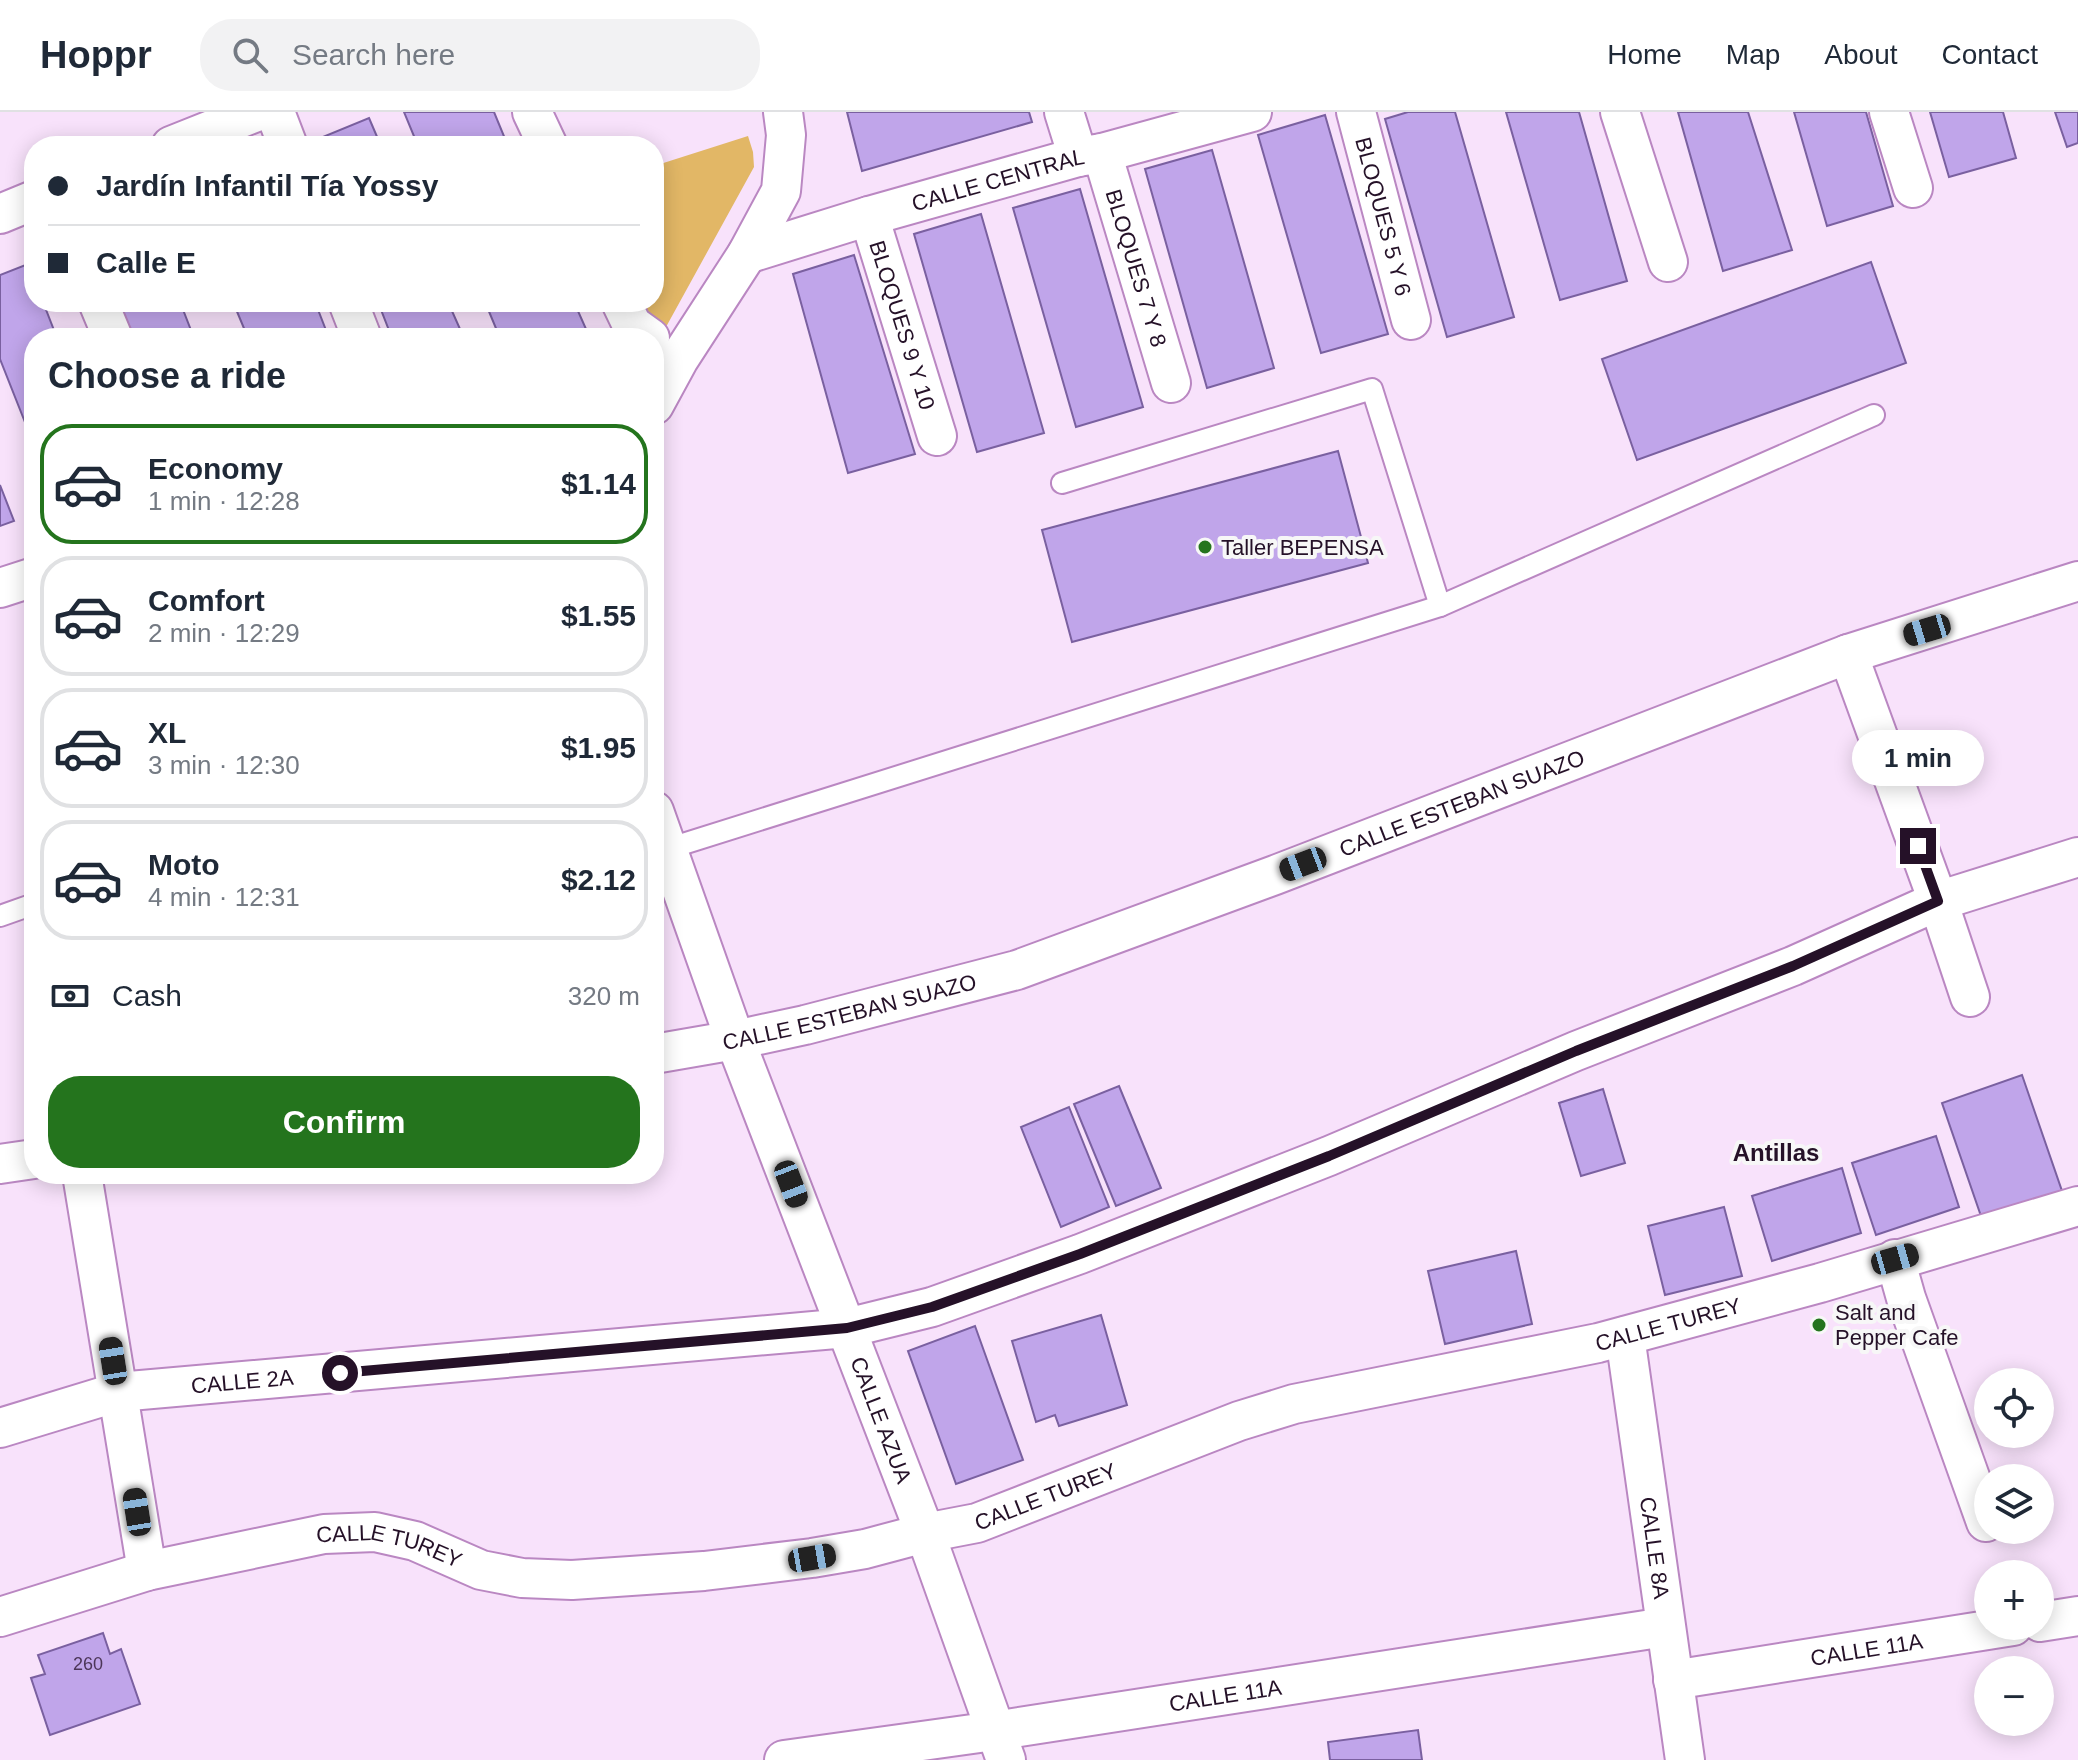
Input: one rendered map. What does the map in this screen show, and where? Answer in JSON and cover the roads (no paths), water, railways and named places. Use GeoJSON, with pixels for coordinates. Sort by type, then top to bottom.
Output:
{"type":"FeatureCollection","features":[{"type":"Feature","properties":{"kind":"street"},"geometry":{"type":"LineString","coordinates":[[196,136],[256,112]]}},
{"type":"Feature","properties":{"kind":"street"},"geometry":{"type":"LineString","coordinates":[[275,112],[284,136]]}},
{"type":"Feature","properties":{"kind":"street"},"geometry":{"type":"LineString","coordinates":[[532,112],[543,136]]}},
{"type":"Feature","properties":{"kind":"street"},"geometry":{"type":"LineString","coordinates":[[664,343],[747,254],[781,191],[786,135],[783,112]]}},
{"type":"Feature","properties":{"kind":"street","name":"BLOQUES 7 Y 8"},"geometry":{"type":"LineString","coordinates":[[1064,112],[1090,155],[1171,383]]}},
{"type":"Feature","properties":{"kind":"street","name":"CALLE CENTRAL"},"geometry":{"type":"LineString","coordinates":[[747,254],[869,216],[1252,112]]}},
{"type":"Feature","properties":{"kind":"street","name":"BLOQUES 5 Y 6"},"geometry":{"type":"LineString","coordinates":[[1356,112],[1411,320]]}},
{"type":"Feature","properties":{"kind":"street"},"geometry":{"type":"LineString","coordinates":[[1620,112],[1668,262]]}},
{"type":"Feature","properties":{"kind":"street"},"geometry":{"type":"LineString","coordinates":[[1889,112],[1913,188]]}},
{"type":"Feature","properties":{"kind":"street"},"geometry":{"type":"LineString","coordinates":[[0,214],[24,204]]}},
{"type":"Feature","properties":{"kind":"street","name":"BLOQUES 9 Y 10"},"geometry":{"type":"LineString","coordinates":[[869,216],[937,436]]}},
{"type":"Feature","properties":{"kind":"street"},"geometry":{"type":"LineString","coordinates":[[0,588],[24,580]]}},
{"type":"Feature","properties":{"kind":"street","name":"CALLE ESTEBAN SUAZO"},"geometry":{"type":"LineString","coordinates":[[664,1052],[805,1025],[1017,970],[1275,875],[1848,654],[2078,581]]}},
{"type":"Feature","properties":{"kind":"street"},"geometry":{"type":"LineString","coordinates":[[1848,654],[1970,997]]}},
{"type":"Feature","properties":{"kind":"street","name":"CALLE AZUA"},"geometry":{"type":"LineString","coordinates":[[664,840],[735,1040],[925,1533],[1000,1745]]}},
{"type":"Feature","properties":{"kind":"street","name":"CALLE 2A"},"geometry":{"type":"LineString","coordinates":[[0,1428],[118,1392],[847,1328],[932,1307],[1080,1254],[1329,1156],[1576,1051],[1793,966],[1938,901],[2078,857]]}},
{"type":"Feature","properties":{"kind":"street"},"geometry":{"type":"LineString","coordinates":[[0,1164],[24,1160]]}},
{"type":"Feature","properties":{"kind":"street"},"geometry":{"type":"LineString","coordinates":[[84,1184],[147,1571]]}},
{"type":"Feature","properties":{"kind":"street","name":"CALLE TUREY"},"geometry":{"type":"LineString","coordinates":[[0,1617],[147,1571],[324,1534],[375,1532],[415,1541],[481,1570],[522,1578],[572,1580],[704,1571],[865,1549],[977,1523],[1239,1421],[1294,1404],[1598,1343],[1820,1283],[2078,1206]]}},
{"type":"Feature","properties":{"kind":"street"},"geometry":{"type":"LineString","coordinates":[[1895,1259],[1974,1488]]}},
{"type":"Feature","properties":{"kind":"street","name":"CALLE 8A"},"geometry":{"type":"LineString","coordinates":[[1625,1336],[1685,1760]]}},
{"type":"Feature","properties":{"kind":"street"},"geometry":{"type":"LineString","coordinates":[[2054,1620],[2078,1616]]}},
{"type":"Feature","properties":{"kind":"street","name":"CALLE 11A"},"geometry":{"type":"LineString","coordinates":[[784,1760],[1000,1745],[1665,1627]]}},
{"type":"Feature","properties":{"kind":"street","name":"CALLE 11A"},"geometry":{"type":"LineString","coordinates":[[1673,1680],[1974,1632]]}},
{"type":"Feature","properties":{"kind":"lane"},"geometry":{"type":"LineString","coordinates":[[1062,483],[1372,389],[1440,606]]}},
{"type":"Feature","properties":{"kind":"lane"},"geometry":{"type":"LineString","coordinates":[[667,849],[1440,606],[1874,415]]}},
{"type":"Feature","properties":{"kind":"lane"},"geometry":{"type":"LineString","coordinates":[[0,916],[24,908]]}},
{"type":"Feature","properties":{"kind":"place","name":"Taller BEPENSA"},"geometry":{"type":"Point","coordinates":[1205,547]}},
{"type":"Feature","properties":{"kind":"place","name":"Salt and Pepper Cafe"},"geometry":{"type":"Point","coordinates":[1819,1325]}},
{"type":"Feature","properties":{"kind":"district","name":"Antillas"},"geometry":{"type":"Point","coordinates":[1776,1153]}}]}
